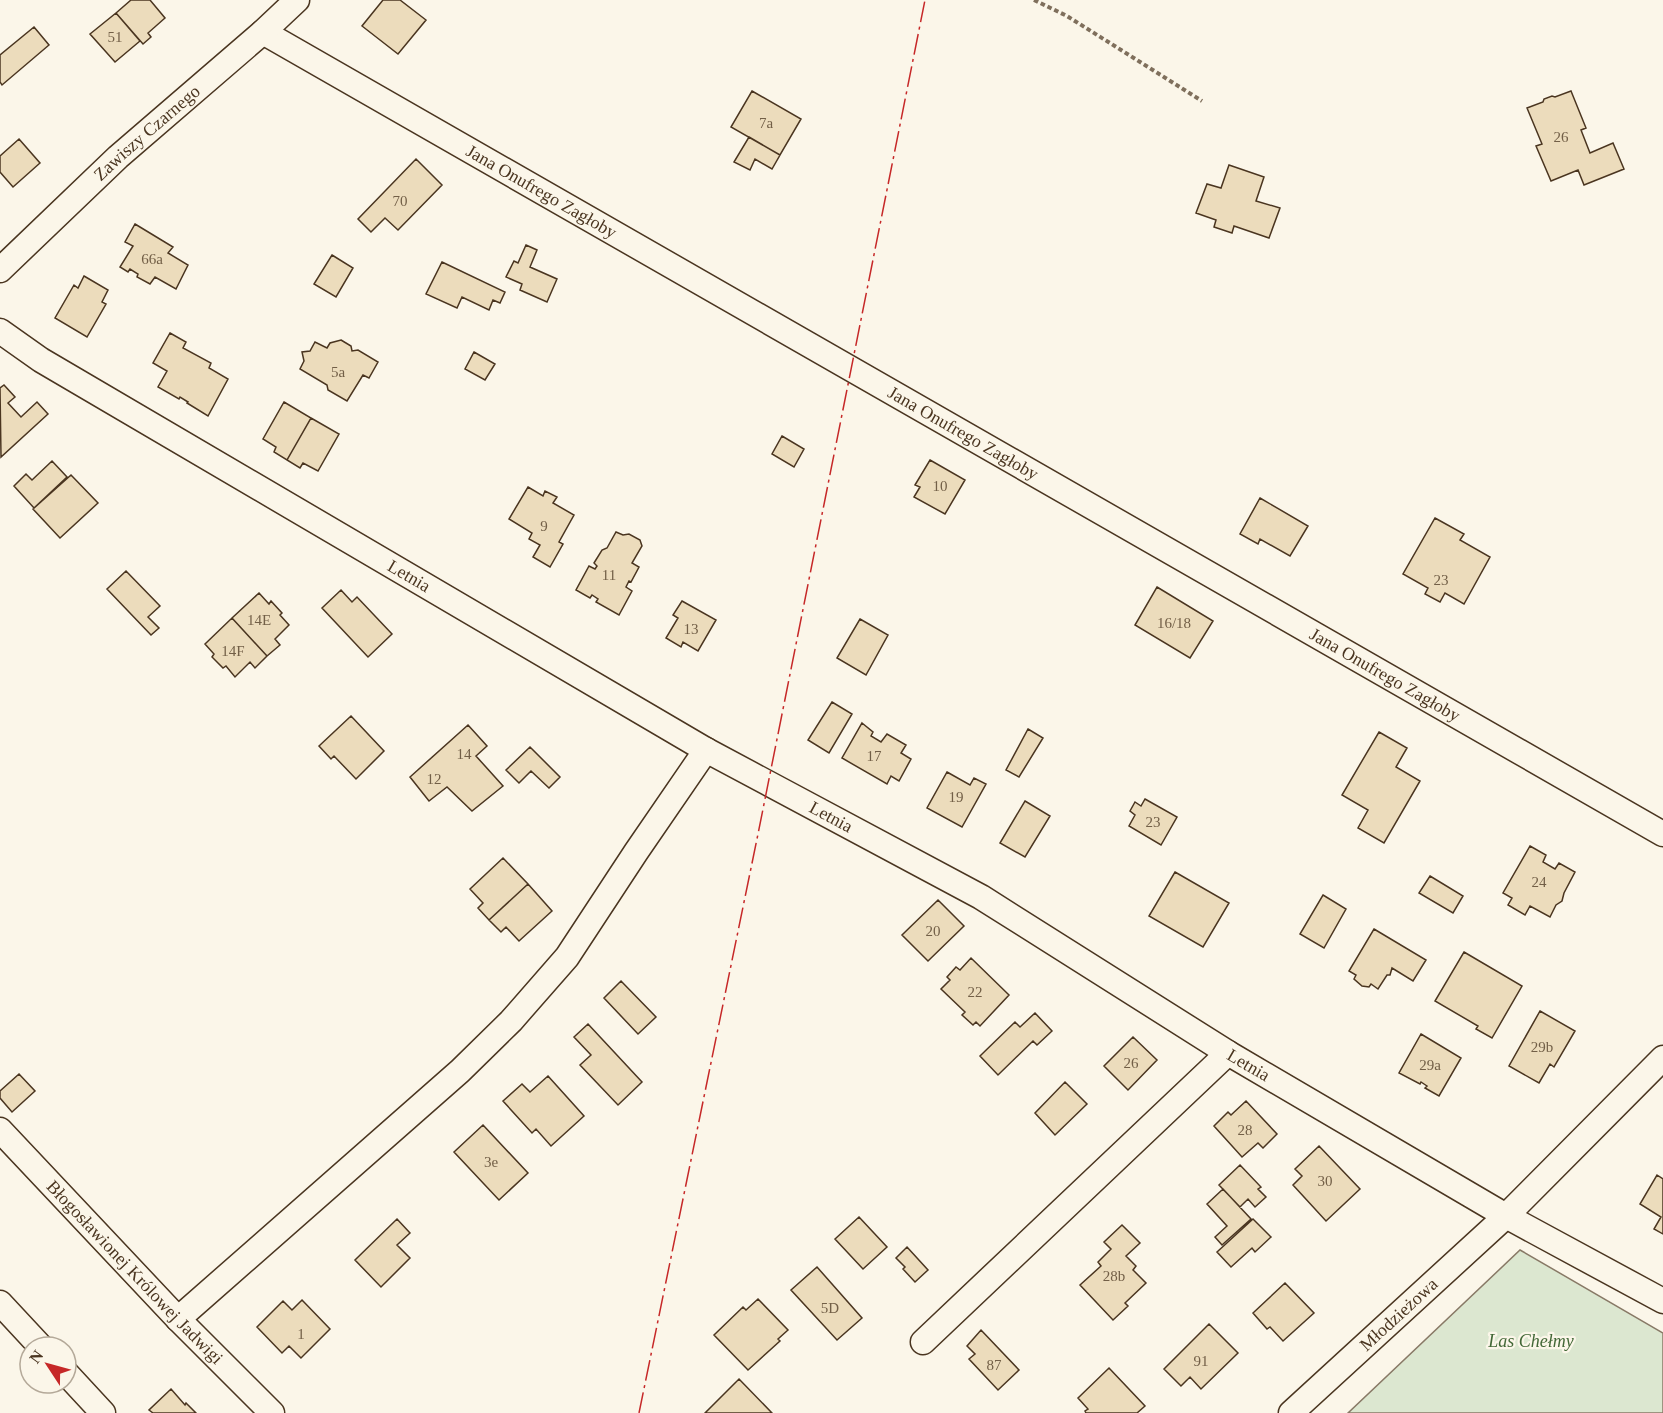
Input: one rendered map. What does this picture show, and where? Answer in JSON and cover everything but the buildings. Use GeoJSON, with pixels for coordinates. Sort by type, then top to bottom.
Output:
{"type":"FeatureCollection","features":[{"type":"Feature","properties":{"kind":"street","name":"Zawiszy Czarnego"},"geometry":{"type":"LineString","coordinates":[[0,270],[118,157],[297,0]]}},
{"type":"Feature","properties":{"kind":"street","name":"Jana Onufrego Zagłoby"},"geometry":{"type":"LineString","coordinates":[[263,32],[1663,834]]}},
{"type":"Feature","properties":{"kind":"street","name":"Letnia"},"geometry":{"type":"LineString","coordinates":[[0,331],[41,360],[706,750],[981,897],[1228,1053],[1506,1216],[1663,1301]]}},
{"type":"Feature","properties":{"kind":"street"},"geometry":{"type":"LineString","coordinates":[[178,1318],[460,1071],[511,1021],[567,957],[706,750]]}},
{"type":"Feature","properties":{"kind":"street"},"geometry":{"type":"LineString","coordinates":[[923,1342],[1228,1053]]}},
{"type":"Feature","properties":{"kind":"street","name":"Młodzieżowa"},"geometry":{"type":"LineString","coordinates":[[1291,1413],[1506,1216],[1663,1058]]}},
{"type":"Feature","properties":{"kind":"street","name":"Błogosławionej Królowej Jadwigi"},"geometry":{"type":"LineString","coordinates":[[0,1130],[178,1318],[272,1413]]}},
{"type":"Feature","properties":{"kind":"street"},"geometry":{"type":"LineString","coordinates":[[0,1303],[30,1335]]}},
{"type":"Feature","properties":{"kind":"street"},"geometry":{"type":"LineString","coordinates":[[78,1386],[103,1413]]}},
{"type":"Feature","properties":{"kind":"path"},"geometry":{"type":"LineString","coordinates":[[1034,0],[1067,16],[1202,101]]}},
{"type":"Feature","properties":{"kind":"green space","name":"Las Chełmy"},"geometry":{"type":"Polygon","coordinates":[[[1520,1250],[1663,1333],[1663,1413],[1348,1413],[1520,1250]]]}},
{"type":"Feature","properties":{"kind":"power"},"geometry":{"type":"LineString","coordinates":[[639,1413],[925,0]]}}]}
